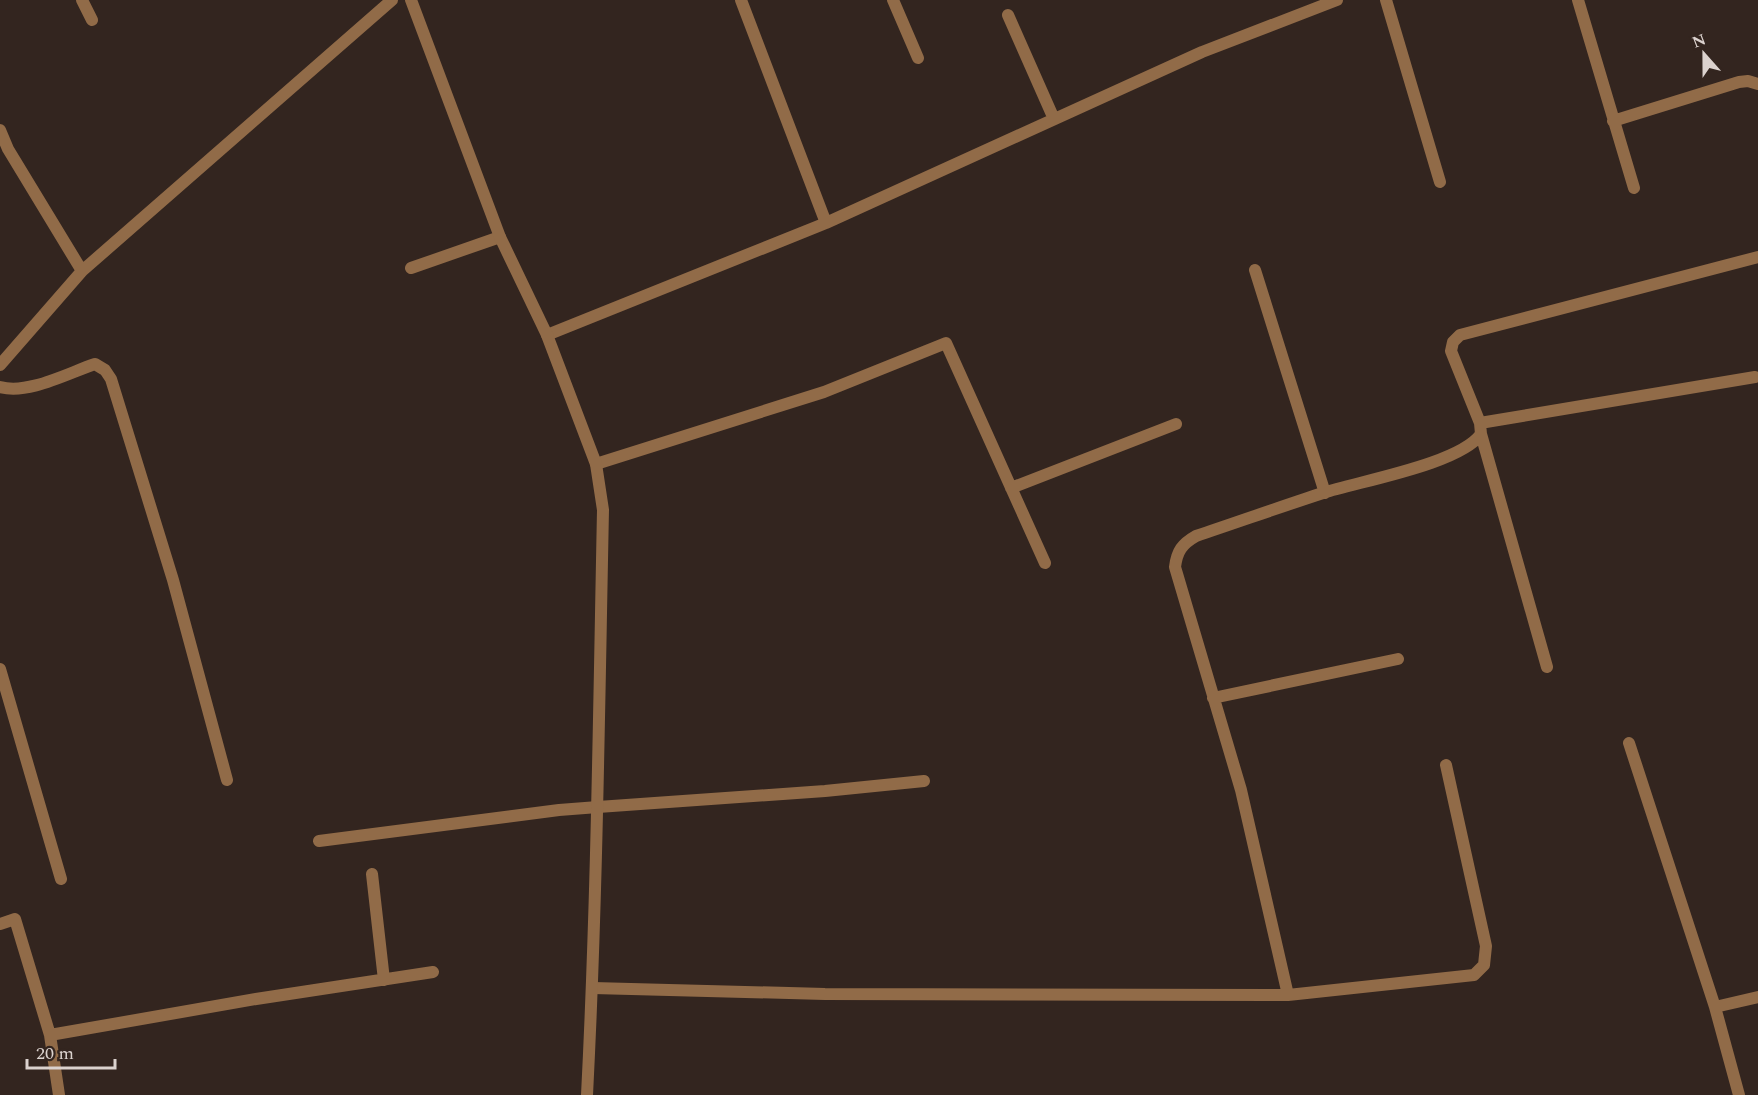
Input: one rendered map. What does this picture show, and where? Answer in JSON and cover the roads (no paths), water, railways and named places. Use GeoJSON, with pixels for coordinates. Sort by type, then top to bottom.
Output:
{"type":"FeatureCollection","features":[{"type":"Feature","properties":{"kind":"street"},"geometry":{"type":"LineString","coordinates":[[82,0],[92,20]]}},
{"type":"Feature","properties":{"kind":"street"},"geometry":{"type":"LineString","coordinates":[[0,365],[82,271],[392,0]]}},
{"type":"Feature","properties":{"kind":"street"},"geometry":{"type":"LineString","coordinates":[[411,0],[500,237],[548,335],[596,464],[603,510],[598,807],[593,988],[587,1095]]}},
{"type":"Feature","properties":{"kind":"street"},"geometry":{"type":"LineString","coordinates":[[741,0],[826,223]]}},
{"type":"Feature","properties":{"kind":"street"},"geometry":{"type":"LineString","coordinates":[[893,0],[918,58]]}},
{"type":"Feature","properties":{"kind":"street"},"geometry":{"type":"LineString","coordinates":[[548,335],[826,223],[1202,52],[1337,0]]}},
{"type":"Feature","properties":{"kind":"street"},"geometry":{"type":"LineString","coordinates":[[1386,0],[1440,182]]}},
{"type":"Feature","properties":{"kind":"street"},"geometry":{"type":"LineString","coordinates":[[1578,0],[1634,188]]}},
{"type":"Feature","properties":{"kind":"street"},"geometry":{"type":"LineString","coordinates":[[1008,15],[1054,119]]}},
{"type":"Feature","properties":{"kind":"street"},"geometry":{"type":"LineString","coordinates":[[1613,121],[1739,82],[1748,81],[1758,84]]}},
{"type":"Feature","properties":{"kind":"street"},"geometry":{"type":"LineString","coordinates":[[0,130],[4,150],[82,271]]}},
{"type":"Feature","properties":{"kind":"street"},"geometry":{"type":"LineString","coordinates":[[411,268],[500,237]]}},
{"type":"Feature","properties":{"kind":"street"},"geometry":{"type":"LineString","coordinates":[[1547,667],[1480,429],[1451,351],[1453,342],[1460,335],[1758,257]]}},
{"type":"Feature","properties":{"kind":"street"},"geometry":{"type":"LineString","coordinates":[[1255,270],[1325,492]]}},
{"type":"Feature","properties":{"kind":"street"},"geometry":{"type":"LineString","coordinates":[[596,464],[824,392],[946,343],[1045,563]]}},
{"type":"Feature","properties":{"kind":"street"},"geometry":{"type":"LineString","coordinates":[[0,387],[10,390],[24,389],[94,364],[105,370],[111,379],[172,580],[227,780]]}},
{"type":"Feature","properties":{"kind":"street"},"geometry":{"type":"LineString","coordinates":[[1480,429],[1755,377]]}},
{"type":"Feature","properties":{"kind":"street"},"geometry":{"type":"LineString","coordinates":[[1011,488],[1176,424]]}},
{"type":"Feature","properties":{"kind":"street"},"geometry":{"type":"LineString","coordinates":[[1288,995],[1241,790],[1175,567],[1177,556],[1183,543],[1196,536],[1325,492],[1440,460],[1461,451],[1477,440],[1480,429]]}},
{"type":"Feature","properties":{"kind":"street"},"geometry":{"type":"LineString","coordinates":[[1213,698],[1398,659]]}},
{"type":"Feature","properties":{"kind":"street"},"geometry":{"type":"LineString","coordinates":[[0,669],[61,879]]}},
{"type":"Feature","properties":{"kind":"street"},"geometry":{"type":"LineString","coordinates":[[1629,743],[1715,1007],[1739,1095]]}},
{"type":"Feature","properties":{"kind":"street"},"geometry":{"type":"LineString","coordinates":[[593,988],[849,994],[1288,995],[1474,975],[1484,965],[1486,946],[1446,765]]}},
{"type":"Feature","properties":{"kind":"street"},"geometry":{"type":"LineString","coordinates":[[320,841],[559,810],[924,781]]}},
{"type":"Feature","properties":{"kind":"street"},"geometry":{"type":"LineString","coordinates":[[372,874],[384,980]]}},
{"type":"Feature","properties":{"kind":"street"},"geometry":{"type":"LineString","coordinates":[[0,924],[15,920],[50,1035],[58,1095]]}},
{"type":"Feature","properties":{"kind":"street"},"geometry":{"type":"LineString","coordinates":[[50,1035],[256,999],[433,972]]}},
{"type":"Feature","properties":{"kind":"street"},"geometry":{"type":"LineString","coordinates":[[1715,1007],[1758,997]]}}]}
